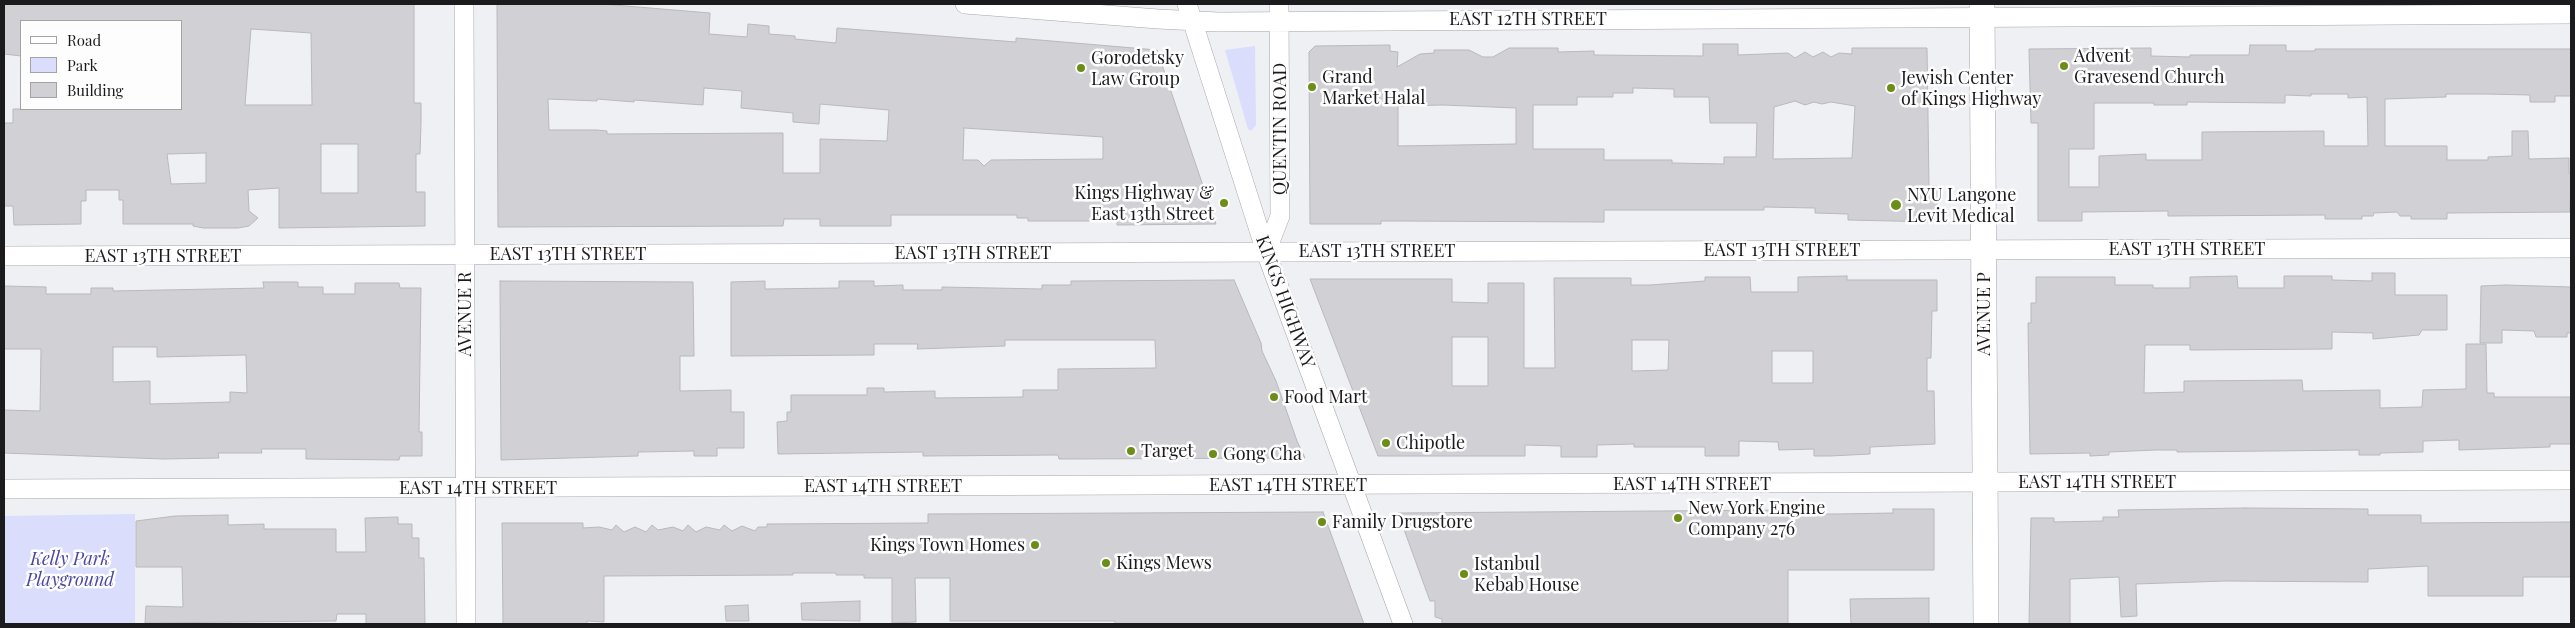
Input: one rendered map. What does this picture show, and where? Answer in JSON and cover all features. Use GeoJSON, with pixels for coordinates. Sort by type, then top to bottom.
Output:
{"type":"FeatureCollection","features":[{"type":"Feature","properties":{"kind":"main road","name":"AVENUE P"},"geometry":{"type":"LineString","coordinates":[[1982,10],[1986,624]]}},
{"type":"Feature","properties":{"kind":"street","name":"AVENUE R"},"geometry":{"type":"LineString","coordinates":[[464,4],[466,624]]}},
{"type":"Feature","properties":{"kind":"street","name":"EAST 12TH STREET"},"geometry":{"type":"LineString","coordinates":[[965,4],[1189,12],[1982,10],[2571,14]]}},
{"type":"Feature","properties":{"kind":"street","name":"KINGS HIGHWAY"},"geometry":{"type":"LineString","coordinates":[[1189,12],[1266,252],[1403,624]]}},
{"type":"Feature","properties":{"kind":"street","name":"QUENTIN ROAD"},"geometry":{"type":"LineString","coordinates":[[1266,252],[1280,216],[1279,12]]}},
{"type":"Feature","properties":{"kind":"street","name":"EAST 13TH STREET"},"geometry":{"type":"LineString","coordinates":[[4,256],[2571,248]]}},
{"type":"Feature","properties":{"kind":"street","name":"EAST 14TH STREET"},"geometry":{"type":"LineString","coordinates":[[4,489],[2571,480]]}},
{"type":"Feature","properties":{"kind":"green space"},"geometry":{"type":"Polygon","coordinates":[[[1255,46],[1256,125],[1251,131],[1248,129],[1225,50],[1255,46]]]}},
{"type":"Feature","properties":{"kind":"green space","name":"Kelly Park Playground"},"geometry":{"type":"Polygon","coordinates":[[[135,514],[135,624],[4,624],[4,516],[135,514]]]}},
{"type":"Feature","properties":{"kind":"building"},"geometry":{"type":"Polygon","coordinates":[[[4,4],[414,4],[414,103],[421,103],[420,154],[416,154],[416,192],[425,192],[425,226],[279,228],[279,188],[248,190],[249,211],[258,218],[249,226],[238,228],[203,228],[193,226],[193,224],[123,224],[123,200],[119,200],[119,190],[86,190],[86,201],[81,201],[81,224],[14,225],[13,206],[4,206],[4,123],[13,123],[13,109],[182,110],[182,20],[20,20],[20,56],[4,54],[4,4]],[[251,29],[245,105],[312,105],[311,33],[251,29]],[[321,144],[321,193],[358,193],[358,144],[321,144]],[[206,153],[167,154],[171,184],[206,183],[206,153]]]}},
{"type":"Feature","properties":{"kind":"building"},"geometry":{"type":"Polygon","coordinates":[[[497,4],[602,4],[710,13],[709,34],[747,37],[748,24],[769,26],[769,34],[836,43],[837,28],[1016,42],[1016,38],[1157,50],[1216,224],[1117,225],[1117,221],[1028,221],[1028,218],[1017,218],[1017,215],[891,215],[891,226],[820,226],[820,219],[784,219],[783,226],[498,227],[497,4]],[[704,88],[703,105],[634,100],[634,102],[597,99],[597,101],[548,99],[549,130],[597,130],[607,131],[607,134],[783,133],[783,173],[820,173],[820,139],[887,141],[889,110],[820,104],[819,124],[793,122],[793,113],[741,108],[742,91],[704,88]],[[964,128],[963,160],[978,160],[984,166],[991,160],[1103,159],[1103,137],[964,128]]]}},
{"type":"Feature","properties":{"kind":"building"},"geometry":{"type":"Polygon","coordinates":[[[1703,44],[1738,44],[1738,55],[1788,53],[1795,58],[1805,52],[1813,57],[1823,52],[1831,57],[1839,53],[1852,54],[1852,48],[1927,48],[1929,186],[1937,186],[1937,222],[1848,220],[1848,214],[1815,213],[1815,208],[1764,207],[1764,210],[1604,210],[1604,222],[1381,221],[1381,224],[1310,224],[1309,52],[1315,46],[1390,45],[1390,51],[1398,52],[1397,67],[1420,54],[1434,53],[1434,50],[1469,50],[1483,57],[1493,57],[1509,48],[1558,48],[1558,52],[1594,51],[1594,55],[1703,56],[1703,44]],[[1633,88],[1633,93],[1613,93],[1613,97],[1577,97],[1577,105],[1533,105],[1533,149],[1604,149],[1604,160],[1672,160],[1672,163],[1724,164],[1724,157],[1756,157],[1757,123],[1710,123],[1709,97],[1674,97],[1674,89],[1633,88]],[[1795,101],[1774,107],[1773,159],[1852,158],[1855,106],[1831,102],[1822,104],[1814,102],[1805,105],[1795,101]],[[1443,105],[1398,106],[1398,146],[1516,144],[1516,108],[1443,105]]]}},
{"type":"Feature","properties":{"kind":"building"},"geometry":{"type":"Polygon","coordinates":[[[2250,45],[2286,45],[2286,51],[2315,51],[2315,49],[2571,49],[2571,96],[2555,96],[2555,102],[2530,102],[2530,95],[2485,94],[2446,94],[2446,97],[2385,99],[2385,146],[2447,146],[2447,160],[2488,160],[2488,157],[2512,156],[2512,131],[2528,131],[2529,159],[2569,158],[2569,173],[2571,173],[2570,212],[2447,213],[2447,219],[2411,219],[2411,216],[2400,216],[2397,212],[2374,213],[2373,216],[2362,216],[2362,219],[2325,219],[2325,215],[2168,216],[2168,211],[2082,212],[2082,221],[2038,221],[2038,123],[2031,123],[2029,49],[2151,48],[2151,56],[2249,55],[2250,45]],[[2348,94],[2285,95],[2285,103],[2187,102],[2187,105],[2154,105],[2154,103],[2094,103],[2094,149],[2069,149],[2069,187],[2099,187],[2099,156],[2146,154],[2146,160],[2202,160],[2202,132],[2324,131],[2324,146],[2368,146],[2367,97],[2348,98],[2348,94]]]}},
{"type":"Feature","properties":{"kind":"building"},"geometry":{"type":"Polygon","coordinates":[[[2372,273],[2395,273],[2395,295],[2447,295],[2447,330],[2422,330],[2419,335],[2373,339],[2373,333],[2332,332],[2332,349],[2190,350],[2190,345],[2145,345],[2144,393],[2184,392],[2184,381],[2302,380],[2303,391],[2380,390],[2380,408],[2422,407],[2423,390],[2466,389],[2466,344],[2486,344],[2487,393],[2494,393],[2494,397],[2571,397],[2571,444],[2550,444],[2550,447],[2459,450],[2459,440],[2423,441],[2423,452],[2380,453],[2380,455],[2359,455],[2359,450],[2177,452],[2177,450],[2156,450],[2109,452],[2109,455],[2090,456],[2090,453],[2030,454],[2028,323],[2031,323],[2031,303],[2036,303],[2036,277],[2115,277],[2115,285],[2153,285],[2153,288],[2190,288],[2190,277],[2237,276],[2238,288],[2284,288],[2284,276],[2332,276],[2332,280],[2372,281],[2372,273]]]}},
{"type":"Feature","properties":{"kind":"building"},"geometry":{"type":"Polygon","coordinates":[[[1847,276],[1847,280],[1937,280],[1937,311],[1932,311],[1931,358],[1927,358],[1927,391],[1934,391],[1935,444],[1870,447],[1870,454],[1830,456],[1814,456],[1814,449],[1779,450],[1778,442],[1739,441],[1739,456],[1705,456],[1705,447],[1634,447],[1634,444],[1597,445],[1597,457],[1561,457],[1561,446],[1525,445],[1525,456],[1378,456],[1310,279],[1452,279],[1452,302],[1488,303],[1488,283],[1524,283],[1524,368],[1555,368],[1554,278],[1631,278],[1631,285],[1650,285],[1705,281],[1705,277],[1750,277],[1751,292],[1798,292],[1798,277],[1847,276]],[[1452,337],[1452,386],[1488,386],[1488,337],[1452,337]],[[1632,340],[1632,371],[1668,370],[1669,340],[1632,340]],[[1772,351],[1772,383],[1813,383],[1813,351],[1772,351]]]}},
{"type":"Feature","properties":{"kind":"building"},"geometry":{"type":"Polygon","coordinates":[[[1234,280],[1261,343],[1262,351],[1276,381],[1305,458],[1059,459],[1058,455],[923,456],[923,452],[778,454],[777,422],[787,421],[787,412],[791,412],[791,395],[867,395],[867,388],[884,388],[884,392],[935,391],[935,398],[1023,397],[1023,390],[1058,390],[1058,369],[1156,368],[1155,340],[1005,340],[1005,346],[917,349],[918,344],[874,344],[874,355],[731,356],[731,282],[765,281],[765,289],[839,288],[839,281],[874,281],[874,286],[903,285],[903,290],[942,290],[942,287],[1042,289],[1042,285],[1071,285],[1071,281],[1234,280]]]}},
{"type":"Feature","properties":{"kind":"building"},"geometry":{"type":"Polygon","coordinates":[[[500,281],[693,282],[694,356],[680,356],[680,391],[731,390],[731,412],[744,412],[744,448],[717,448],[717,456],[694,456],[694,451],[638,452],[638,456],[501,460],[500,281]]]}},
{"type":"Feature","properties":{"kind":"building"},"geometry":{"type":"Polygon","coordinates":[[[263,282],[298,282],[298,287],[323,287],[323,294],[355,294],[355,283],[399,283],[400,288],[421,288],[419,432],[422,432],[422,456],[400,456],[399,460],[306,459],[306,449],[261,449],[262,453],[218,453],[219,458],[163,459],[4,453],[4,410],[40,411],[41,349],[4,349],[4,286],[46,287],[46,294],[91,294],[91,288],[113,288],[113,291],[264,288],[263,282]],[[113,347],[113,382],[150,381],[150,404],[230,402],[230,392],[247,393],[246,355],[157,357],[157,347],[113,347]]]}},
{"type":"Feature","properties":{"kind":"building"},"geometry":{"type":"Polygon","coordinates":[[[2481,286],[2571,287],[2571,333],[2567,333],[2567,337],[2536,337],[2534,331],[2502,330],[2502,343],[2480,343],[2481,286]]]}},
{"type":"Feature","properties":{"kind":"building"},"geometry":{"type":"Polygon","coordinates":[[[1893,509],[1934,509],[1934,570],[1788,570],[1788,624],[1442,624],[1442,619],[1435,617],[1435,601],[1430,601],[1398,513],[1788,510],[1788,514],[1838,514],[1893,513],[1893,509]]]}},
{"type":"Feature","properties":{"kind":"building"},"geometry":{"type":"Polygon","coordinates":[[[2368,509],[2368,515],[2421,515],[2421,523],[2571,522],[2571,577],[2523,577],[2523,596],[2428,596],[2428,566],[2368,569],[2368,582],[2225,581],[2136,584],[2137,616],[2121,617],[2119,577],[2070,579],[2070,624],[2029,624],[2031,518],[2054,518],[2054,522],[2103,521],[2103,517],[2119,517],[2118,510],[2368,509]]]}},
{"type":"Feature","properties":{"kind":"building"},"geometry":{"type":"Polygon","coordinates":[[[1323,512],[1364,624],[1115,624],[1115,621],[950,621],[950,578],[915,578],[916,622],[892,623],[892,578],[864,578],[864,575],[836,575],[836,573],[793,573],[793,575],[604,576],[604,622],[587,621],[587,624],[503,624],[502,523],[583,523],[583,528],[599,527],[612,530],[616,525],[624,532],[635,527],[646,532],[652,525],[658,530],[673,527],[683,531],[688,525],[696,532],[706,527],[720,530],[724,525],[732,531],[742,526],[755,531],[758,527],[767,527],[767,524],[928,523],[928,514],[1323,512]]]}},
{"type":"Feature","properties":{"kind":"building"},"geometry":{"type":"Polygon","coordinates":[[[228,515],[228,525],[264,524],[264,529],[336,529],[336,552],[366,552],[365,518],[398,517],[398,524],[412,524],[412,538],[419,538],[419,558],[424,558],[425,624],[366,624],[366,614],[337,614],[336,621],[145,623],[146,606],[183,607],[182,567],[136,567],[136,521],[175,516],[228,515]]]}},
{"type":"Feature","properties":{"kind":"building"},"geometry":{"type":"Polygon","coordinates":[[[1929,598],[1929,624],[1851,624],[1850,599],[1929,598]]]}},
{"type":"Feature","properties":{"kind":"building"},"geometry":{"type":"Polygon","coordinates":[[[860,601],[860,621],[802,620],[801,603],[860,601]]]}},
{"type":"Feature","properties":{"kind":"building"},"geometry":{"type":"Polygon","coordinates":[[[748,605],[749,621],[726,621],[725,606],[748,605]]]}},
{"type":"Feature","properties":{"kind":"place","name":"Advent Gravesend Church"},"geometry":{"type":"Point","coordinates":[2064,66]}},
{"type":"Feature","properties":{"kind":"place","name":"Gorodetsky Law Group"},"geometry":{"type":"Point","coordinates":[1081,68]}},
{"type":"Feature","properties":{"kind":"place","name":"Grand Market Halal"},"geometry":{"type":"Point","coordinates":[1312,87]}},
{"type":"Feature","properties":{"kind":"place","name":"Jewish Center of Kings Highway"},"geometry":{"type":"Point","coordinates":[1891,88]}},
{"type":"Feature","properties":{"kind":"place","name":"Kings Highway & East 13th Street"},"geometry":{"type":"Point","coordinates":[1224,203]}},
{"type":"Feature","properties":{"kind":"place","name":"NYU Langone Levit Medical"},"geometry":{"type":"Point","coordinates":[1896,205]}},
{"type":"Feature","properties":{"kind":"place","name":"Food Mart"},"geometry":{"type":"Point","coordinates":[1274,397]}},
{"type":"Feature","properties":{"kind":"place","name":"Chipotle"},"geometry":{"type":"Point","coordinates":[1386,443]}},
{"type":"Feature","properties":{"kind":"place","name":"Target"},"geometry":{"type":"Point","coordinates":[1131,451]}},
{"type":"Feature","properties":{"kind":"place","name":"Gong Cha"},"geometry":{"type":"Point","coordinates":[1213,454]}},
{"type":"Feature","properties":{"kind":"place","name":"New York Engine Company 276"},"geometry":{"type":"Point","coordinates":[1678,518]}},
{"type":"Feature","properties":{"kind":"place","name":"Family Drugstore"},"geometry":{"type":"Point","coordinates":[1322,522]}},
{"type":"Feature","properties":{"kind":"place","name":"Kings Town Homes"},"geometry":{"type":"Point","coordinates":[1035,545]}},
{"type":"Feature","properties":{"kind":"place","name":"Kings Mews"},"geometry":{"type":"Point","coordinates":[1106,563]}},
{"type":"Feature","properties":{"kind":"place","name":"Istanbul Kebab House"},"geometry":{"type":"Point","coordinates":[1464,574]}}]}
